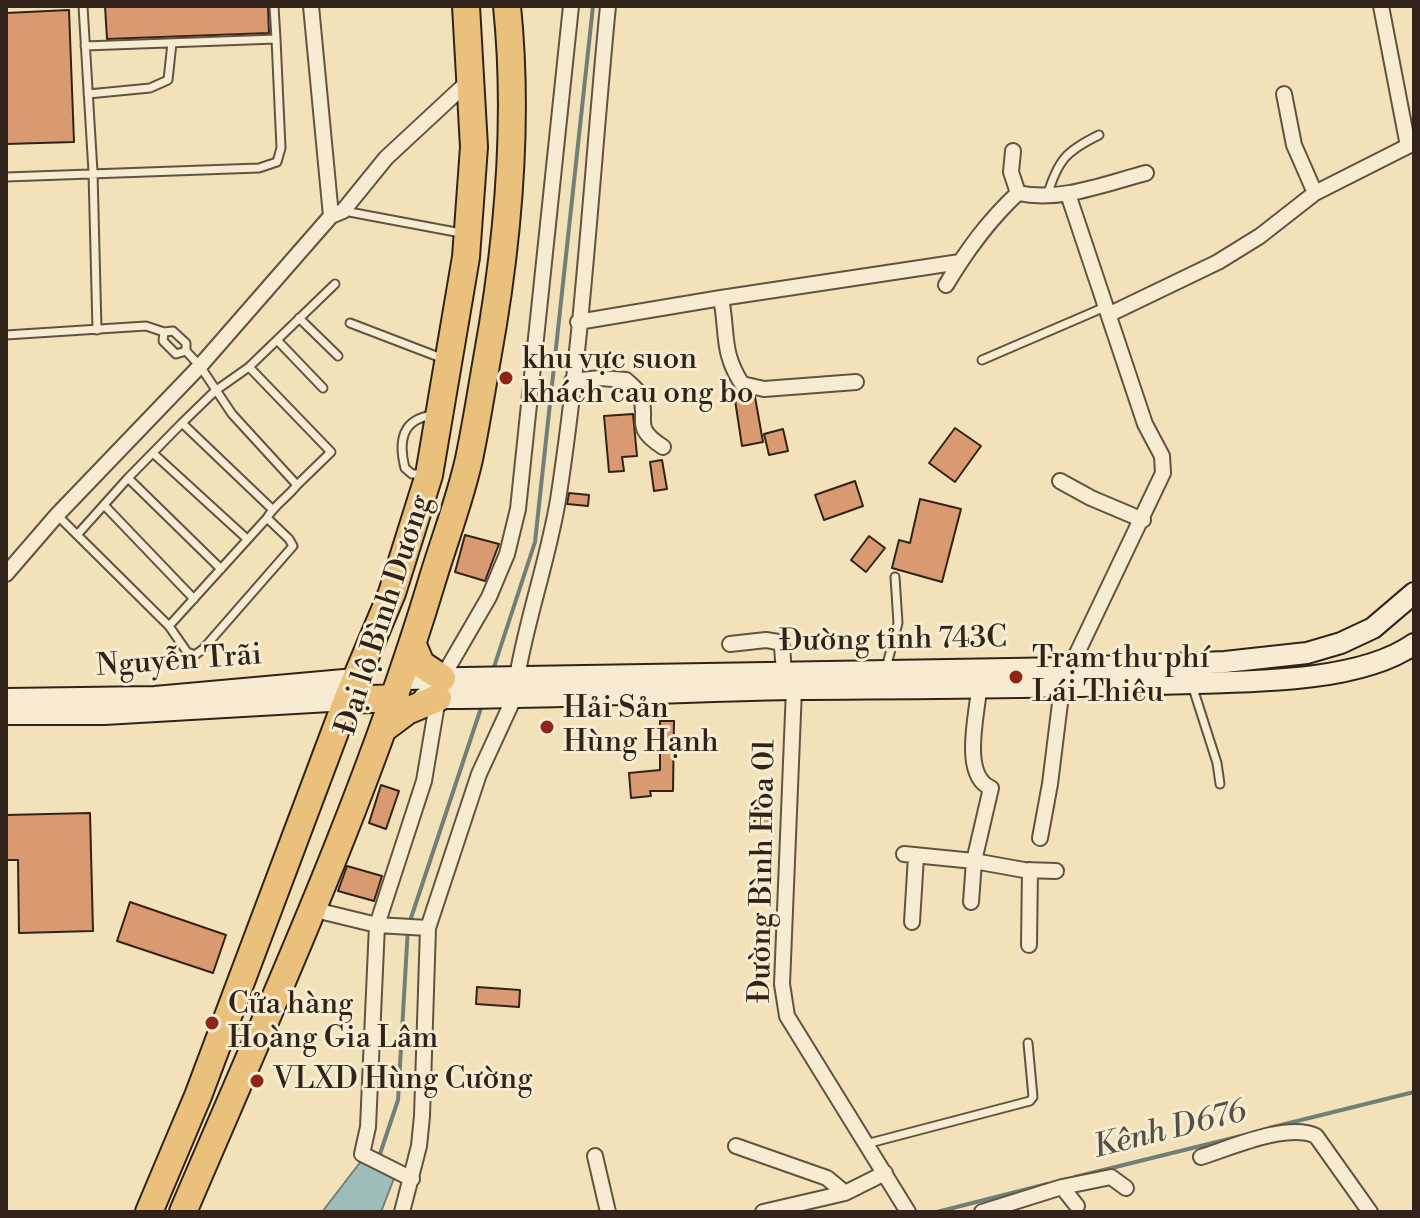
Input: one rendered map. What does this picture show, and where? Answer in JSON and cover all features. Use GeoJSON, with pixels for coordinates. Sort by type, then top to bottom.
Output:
{"type":"FeatureCollection","features":[{"type":"Feature","properties":{"kind":"highway","name":"Đại lộ Bình Dương"},"geometry":{"type":"LineString","coordinates":[[149,1212],[198,1096],[351,689],[392,593],[429,475],[450,361],[467,234],[474,147],[466,6]]}},
{"type":"Feature","properties":{"kind":"highway","name":"Đại lộ Bình Dương"},"geometry":{"type":"LineString","coordinates":[[183,1212],[311,909],[399,688],[468,461],[501,285],[511,144],[507,6]]}},
{"type":"Feature","properties":{"kind":"highway"},"geometry":{"type":"LineString","coordinates":[[383,729],[440,688],[421,664],[413,645]]}},
{"type":"Feature","properties":{"kind":"highway"},"geometry":{"type":"LineString","coordinates":[[351,689],[399,688]]}},
{"type":"Feature","properties":{"kind":"main road","name":"Đường tỉnh 743C"},"geometry":{"type":"LineString","coordinates":[[791,678],[979,689],[1307,653],[1341,643],[1381,621],[1414,593]]}},
{"type":"Feature","properties":{"kind":"main road"},"geometry":{"type":"LineString","coordinates":[[1381,621],[1412,648]]}},
{"type":"Feature","properties":{"kind":"main road","name":"Đường tỉnh 743C"},"geometry":{"type":"LineString","coordinates":[[399,688],[516,688],[791,678],[885,670],[1192,683],[1331,673],[1375,663],[1412,648]]}},
{"type":"Feature","properties":{"kind":"main road","name":"Nguyễn Trãi"},"geometry":{"type":"LineString","coordinates":[[6,699],[351,689]]}},
{"type":"Feature","properties":{"kind":"main road","name":"Nguyễn Trãi"},"geometry":{"type":"LineString","coordinates":[[6,714],[104,714],[351,689]]}},
{"type":"Feature","properties":{"kind":"street"},"geometry":{"type":"LineString","coordinates":[[311,6],[337,214]]}},
{"type":"Feature","properties":{"kind":"street"},"geometry":{"type":"LineString","coordinates":[[412,1179],[362,1154],[369,1114],[377,925],[424,781],[440,688],[489,597],[507,554],[518,509],[571,6]]}},
{"type":"Feature","properties":{"kind":"street"},"geometry":{"type":"LineString","coordinates":[[402,1212],[412,1179],[422,1116],[428,928],[479,774],[516,688],[523,643],[558,502],[608,6]]}},
{"type":"Feature","properties":{"kind":"street"},"geometry":{"type":"LineString","coordinates":[[1109,310],[1218,262],[1260,236],[1315,193],[1411,145],[1381,6]]}},
{"type":"Feature","properties":{"kind":"street"},"geometry":{"type":"LineString","coordinates":[[6,574],[57,515],[200,366],[386,158],[471,79]]}},
{"type":"Feature","properties":{"kind":"street"},"geometry":{"type":"LineString","coordinates":[[1284,94],[1294,145],[1315,193]]}},
{"type":"Feature","properties":{"kind":"street"},"geometry":{"type":"LineString","coordinates":[[1013,151],[1011,172],[1018,193]]}},
{"type":"Feature","properties":{"kind":"street"},"geometry":{"type":"LineString","coordinates":[[1018,193],[1035,197],[1068,194],[1146,173]]}},
{"type":"Feature","properties":{"kind":"street"},"geometry":{"type":"LineString","coordinates":[[946,285],[995,214],[1018,193]]}},
{"type":"Feature","properties":{"kind":"street"},"geometry":{"type":"LineString","coordinates":[[1040,838],[1066,678],[1091,619],[1143,520],[1163,473],[1162,456],[1145,424],[1068,194]]}},
{"type":"Feature","properties":{"kind":"street"},"geometry":{"type":"LineString","coordinates":[[578,322],[960,262]]}},
{"type":"Feature","properties":{"kind":"street"},"geometry":{"type":"LineString","coordinates":[[721,298],[725,351],[742,384],[764,389],[856,382]]}},
{"type":"Feature","properties":{"kind":"street"},"geometry":{"type":"LineString","coordinates":[[572,381],[600,378],[626,380],[640,394],[643,425],[649,438],[663,447]]}},
{"type":"Feature","properties":{"kind":"street"},"geometry":{"type":"LineString","coordinates":[[1060,481],[1143,520]]}},
{"type":"Feature","properties":{"kind":"street"},"geometry":{"type":"LineString","coordinates":[[730,644],[766,640],[778,642],[791,678]]}},
{"type":"Feature","properties":{"kind":"street","name":"Đường Bình Hòa 01"},"geometry":{"type":"LineString","coordinates":[[791,678],[782,984],[787,1016],[908,1212]]}},
{"type":"Feature","properties":{"kind":"street"},"geometry":{"type":"LineString","coordinates":[[971,902],[974,861],[991,788],[982,783],[974,768],[973,745],[979,689]]}},
{"type":"Feature","properties":{"kind":"street"},"geometry":{"type":"LineString","coordinates":[[912,922],[910,855],[1056,871]]}},
{"type":"Feature","properties":{"kind":"street"},"geometry":{"type":"LineString","coordinates":[[1029,945],[1030,870]]}},
{"type":"Feature","properties":{"kind":"street"},"geometry":{"type":"LineString","coordinates":[[311,909],[377,925],[428,928]]}},
{"type":"Feature","properties":{"kind":"street"},"geometry":{"type":"LineString","coordinates":[[1201,1157],[1278,1133],[1305,1130],[1316,1136],[1370,1212]]}},
{"type":"Feature","properties":{"kind":"street"},"geometry":{"type":"LineString","coordinates":[[736,1146],[827,1178],[845,1193]]}},
{"type":"Feature","properties":{"kind":"street"},"geometry":{"type":"LineString","coordinates":[[595,1156],[608,1212]]}},
{"type":"Feature","properties":{"kind":"street"},"geometry":{"type":"LineString","coordinates":[[982,1212],[1062,1187],[1111,1177],[1126,1188]]}},
{"type":"Feature","properties":{"kind":"street"},"geometry":{"type":"LineString","coordinates":[[763,1212],[845,1193],[888,1178]]}},
{"type":"Feature","properties":{"kind":"street"},"geometry":{"type":"LineString","coordinates":[[1062,1187],[1077,1206]]}},
{"type":"Feature","properties":{"kind":"lane"},"geometry":{"type":"LineString","coordinates":[[83,6],[93,172],[97,330]]}},
{"type":"Feature","properties":{"kind":"lane"},"geometry":{"type":"LineString","coordinates":[[6,177],[259,168],[277,162],[281,148],[274,6]]}},
{"type":"Feature","properties":{"kind":"lane"},"geometry":{"type":"LineString","coordinates":[[85,46],[276,39]]}},
{"type":"Feature","properties":{"kind":"lane"},"geometry":{"type":"LineString","coordinates":[[88,94],[150,88],[168,80],[172,43]]}},
{"type":"Feature","properties":{"kind":"lane"},"geometry":{"type":"LineString","coordinates":[[1047,196],[1061,160],[1077,146],[1099,135]]}},
{"type":"Feature","properties":{"kind":"lane"},"geometry":{"type":"LineString","coordinates":[[337,214],[467,234]]}},
{"type":"Feature","properties":{"kind":"lane"},"geometry":{"type":"LineString","coordinates":[[77,535],[182,423],[215,391],[249,367],[335,284]]}},
{"type":"Feature","properties":{"kind":"lane"},"geometry":{"type":"LineString","coordinates":[[982,360],[1109,310]]}},
{"type":"Feature","properties":{"kind":"lane"},"geometry":{"type":"LineString","coordinates":[[299,318],[338,356]]}},
{"type":"Feature","properties":{"kind":"lane"},"geometry":{"type":"LineString","coordinates":[[350,323],[450,361]]}},
{"type":"Feature","properties":{"kind":"lane"},"geometry":{"type":"LineString","coordinates":[[6,335],[146,326],[164,332],[173,331],[186,343],[186,351],[200,366],[215,391],[297,485]]}},
{"type":"Feature","properties":{"kind":"lane"},"geometry":{"type":"LineString","coordinates":[[164,332],[163,341],[176,354],[186,351]]}},
{"type":"Feature","properties":{"kind":"lane"},"geometry":{"type":"LineString","coordinates":[[277,340],[323,388]]}},
{"type":"Feature","properties":{"kind":"lane"},"geometry":{"type":"LineString","coordinates":[[169,626],[272,509],[288,497],[331,452],[249,367]]}},
{"type":"Feature","properties":{"kind":"lane"},"geometry":{"type":"LineString","coordinates":[[182,423],[272,509]]}},
{"type":"Feature","properties":{"kind":"lane"},"geometry":{"type":"LineString","coordinates":[[154,454],[246,538]]}},
{"type":"Feature","properties":{"kind":"lane"},"geometry":{"type":"LineString","coordinates":[[128,478],[221,569]]}},
{"type":"Feature","properties":{"kind":"lane"},"geometry":{"type":"LineString","coordinates":[[104,505],[194,599]]}},
{"type":"Feature","properties":{"kind":"lane"},"geometry":{"type":"LineString","coordinates":[[57,515],[169,626],[187,652],[195,655],[293,546],[267,518]]}},
{"type":"Feature","properties":{"kind":"lane"},"geometry":{"type":"LineString","coordinates":[[885,670],[898,623],[895,577]]}},
{"type":"Feature","properties":{"kind":"lane"},"geometry":{"type":"LineString","coordinates":[[1192,683],[1217,763],[1220,784]]}},
{"type":"Feature","properties":{"kind":"lane"},"geometry":{"type":"LineString","coordinates":[[866,1144],[1030,1101],[1033,1097],[1028,1043]]}},
{"type":"Feature","properties":{"kind":"water"},"geometry":{"type":"Polygon","coordinates":[[[365,1156],[398,1168],[381,1212],[322,1212],[365,1156]]]}},
{"type":"Feature","properties":{"kind":"building"},"geometry":{"type":"Polygon","coordinates":[[[105,6],[268,6],[269,33],[107,39],[105,6]]]}},
{"type":"Feature","properties":{"kind":"building"},"geometry":{"type":"Polygon","coordinates":[[[69,10],[74,142],[6,144],[6,13],[69,10]]]}},
{"type":"Feature","properties":{"kind":"building"},"geometry":{"type":"Polygon","coordinates":[[[755,397],[763,442],[742,446],[735,400],[755,397]]]}},
{"type":"Feature","properties":{"kind":"building"},"geometry":{"type":"Polygon","coordinates":[[[633,414],[637,456],[622,457],[624,471],[609,472],[604,416],[633,414]]]}},
{"type":"Feature","properties":{"kind":"building"},"geometry":{"type":"Polygon","coordinates":[[[955,428],[981,446],[955,482],[929,463],[955,428]]]}},
{"type":"Feature","properties":{"kind":"building"},"geometry":{"type":"Polygon","coordinates":[[[783,429],[788,451],[769,455],[764,434],[783,429]]]}},
{"type":"Feature","properties":{"kind":"building"},"geometry":{"type":"Polygon","coordinates":[[[662,460],[667,489],[654,491],[650,462],[662,460]]]}},
{"type":"Feature","properties":{"kind":"building"},"geometry":{"type":"Polygon","coordinates":[[[855,481],[863,506],[824,520],[815,495],[855,481]]]}},
{"type":"Feature","properties":{"kind":"building"},"geometry":{"type":"Polygon","coordinates":[[[569,493],[589,495],[588,506],[567,504],[569,493]]]}},
{"type":"Feature","properties":{"kind":"building"},"geometry":{"type":"Polygon","coordinates":[[[920,499],[961,509],[942,582],[892,568],[899,540],[910,543],[920,499]]]}},
{"type":"Feature","properties":{"kind":"building"},"geometry":{"type":"Polygon","coordinates":[[[465,535],[499,544],[485,581],[455,572],[465,535]]]}},
{"type":"Feature","properties":{"kind":"building"},"geometry":{"type":"Polygon","coordinates":[[[869,536],[885,548],[866,572],[851,560],[869,536]]]}},
{"type":"Feature","properties":{"kind":"building"},"geometry":{"type":"Polygon","coordinates":[[[660,721],[674,721],[673,791],[650,791],[651,796],[631,798],[629,773],[660,770],[660,721]]]}},
{"type":"Feature","properties":{"kind":"building"},"geometry":{"type":"Polygon","coordinates":[[[381,785],[399,791],[386,829],[369,823],[381,785]]]}},
{"type":"Feature","properties":{"kind":"building"},"geometry":{"type":"Polygon","coordinates":[[[755,808],[770,809],[769,831],[754,830],[755,808]]]}},
{"type":"Feature","properties":{"kind":"building"},"geometry":{"type":"Polygon","coordinates":[[[90,813],[93,931],[19,933],[18,860],[6,860],[6,815],[90,813]]]}},
{"type":"Feature","properties":{"kind":"building"},"geometry":{"type":"Polygon","coordinates":[[[347,866],[382,876],[374,901],[338,891],[347,866]]]}},
{"type":"Feature","properties":{"kind":"building"},"geometry":{"type":"Polygon","coordinates":[[[130,902],[226,935],[213,973],[117,941],[130,902]]]}},
{"type":"Feature","properties":{"kind":"building"},"geometry":{"type":"Polygon","coordinates":[[[477,987],[520,990],[519,1007],[476,1004],[477,987]]]}},
{"type":"Feature","properties":{"kind":"waterway"},"geometry":{"type":"LineString","coordinates":[[493,670],[535,542],[593,6]]}},
{"type":"Feature","properties":{"kind":"waterway"},"geometry":{"type":"LineString","coordinates":[[379,1157],[398,1100],[408,927],[482,705]]}},
{"type":"Feature","properties":{"kind":"waterway","name":"Kênh D676"},"geometry":{"type":"LineString","coordinates":[[1269,1128],[1414,1092]]}},
{"type":"Feature","properties":{"kind":"waterway","name":"Kênh D676"},"geometry":{"type":"LineString","coordinates":[[1075,1177],[1253,1133]]}},
{"type":"Feature","properties":{"kind":"waterway","name":"Kênh D676"},"geometry":{"type":"LineString","coordinates":[[937,1212],[1047,1184]]}},
{"type":"Feature","properties":{"kind":"place","name":"khu vực suon khách cau ong bo"},"geometry":{"type":"Point","coordinates":[506,378]}},
{"type":"Feature","properties":{"kind":"place","name":"Trạm thu phí Lái Thiêu"},"geometry":{"type":"Point","coordinates":[1016,677]}},
{"type":"Feature","properties":{"kind":"place","name":"Hải Sản Hùng Hạnh"},"geometry":{"type":"Point","coordinates":[547,727]}},
{"type":"Feature","properties":{"kind":"place","name":"Cửa hàng Hoàng Gia Lâm"},"geometry":{"type":"Point","coordinates":[212,1023]}},
{"type":"Feature","properties":{"kind":"place","name":"VLXD Hùng Cường"},"geometry":{"type":"Point","coordinates":[257,1081]}}]}
